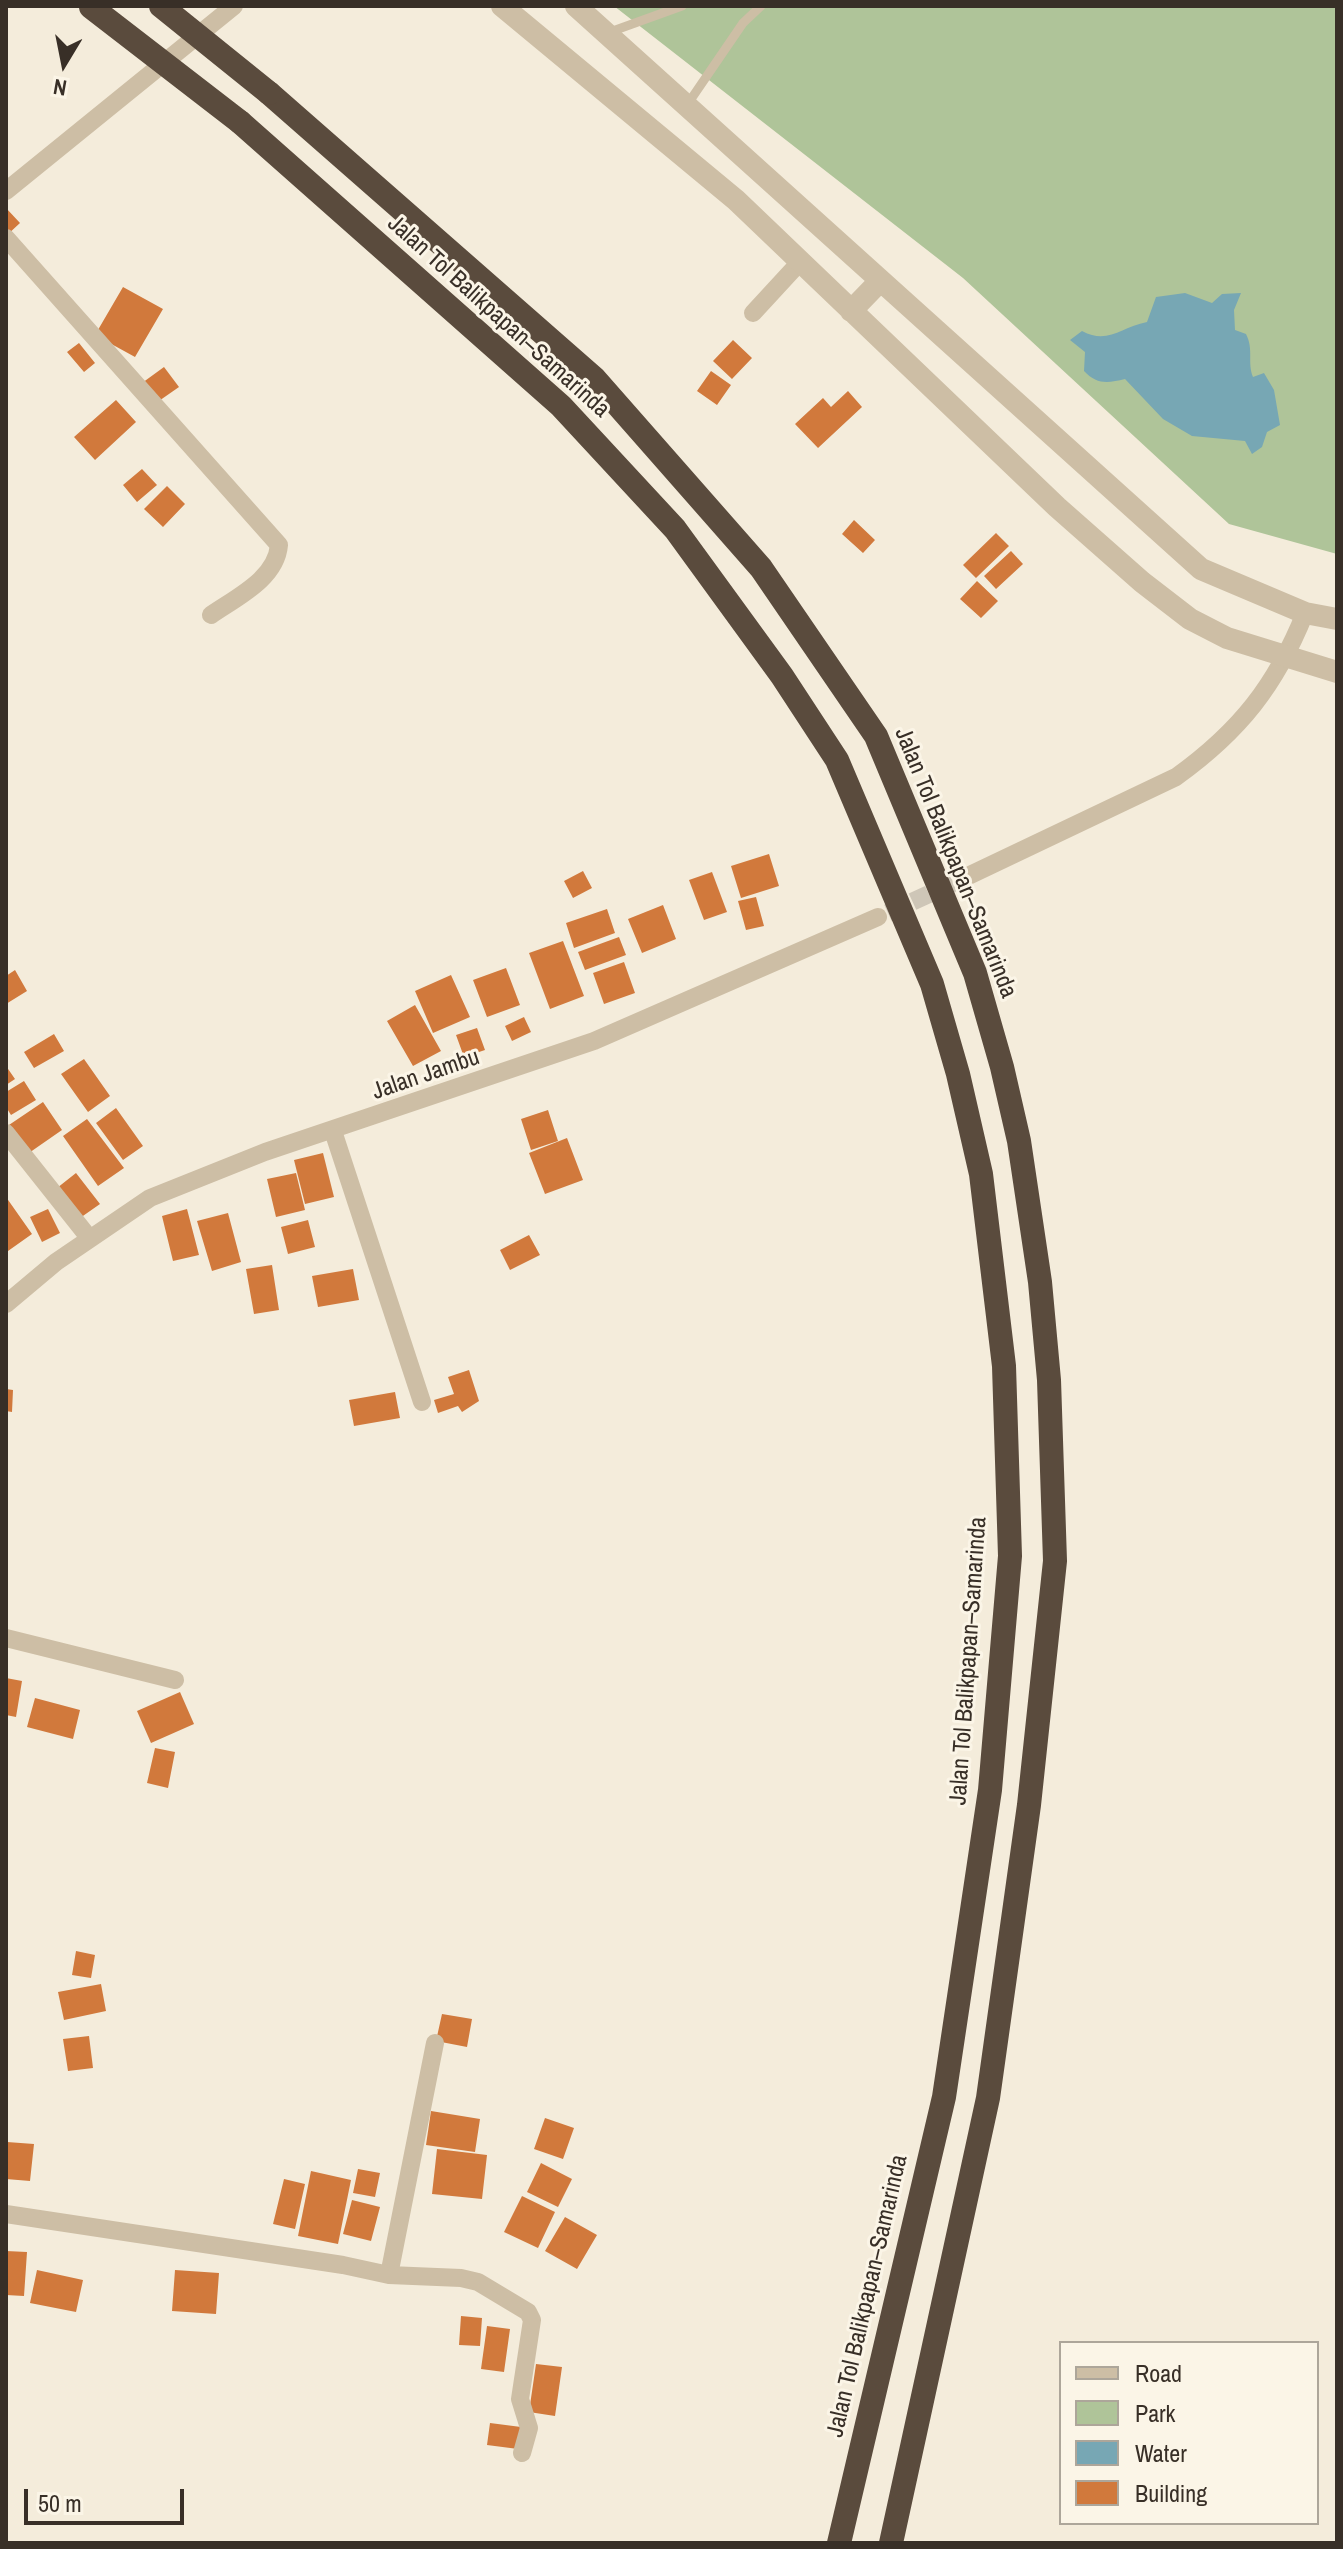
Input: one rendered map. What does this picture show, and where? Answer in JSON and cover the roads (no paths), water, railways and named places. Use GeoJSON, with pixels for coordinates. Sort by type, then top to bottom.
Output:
{"type":"FeatureCollection","features":[{"type":"Feature","properties":{"kind":"highway","name":"Jalan Tol Balikpapan–Samarinda"},"geometry":{"type":"LineString","coordinates":[[91,6],[240,122],[561,406],[675,529],[782,676],[837,760],[932,984],[958,1074],[981,1174],[1004,1366],[1010,1556],[990,1790],[944,2097],[839,2543]]}},
{"type":"Feature","properties":{"kind":"highway","name":"Jalan Tol Balikpapan–Samarinda"},"geometry":{"type":"LineString","coordinates":[[161,6],[269,93],[594,378],[761,568],[876,736],[975,973],[1019,1141],[1040,1282],[1049,1380],[1055,1561],[1029,1805],[988,2098],[891,2543]]}},
{"type":"Feature","properties":{"kind":"street"},"geometry":{"type":"LineString","coordinates":[[6,191],[234,6]]}},
{"type":"Feature","properties":{"kind":"street"},"geometry":{"type":"LineString","coordinates":[[502,6],[736,200],[1133,575],[1190,619],[1227,638],[1337,672]]}},
{"type":"Feature","properties":{"kind":"street"},"geometry":{"type":"LineString","coordinates":[[576,6],[1201,569],[1305,613],[1337,619]]}},
{"type":"Feature","properties":{"kind":"street"},"geometry":{"type":"LineString","coordinates":[[6,238],[279,545],[277,560],[269,573],[211,615]]}},
{"type":"Feature","properties":{"kind":"street"},"geometry":{"type":"LineString","coordinates":[[753,313],[800,262]]}},
{"type":"Feature","properties":{"kind":"street"},"geometry":{"type":"LineString","coordinates":[[851,311],[880,281]]}},
{"type":"Feature","properties":{"kind":"street"},"geometry":{"type":"LineString","coordinates":[[968,876],[1176,777],[1204,757],[1250,712],[1287,658],[1305,613]]}},
{"type":"Feature","properties":{"kind":"street","name":"Jalan Jambu"},"geometry":{"type":"LineString","coordinates":[[6,1304],[132,1209],[163,1192],[240,1161],[594,1041],[878,917]]}},
{"type":"Feature","properties":{"kind":"street"},"geometry":{"type":"LineString","coordinates":[[333,1131],[422,1402]]}},
{"type":"Feature","properties":{"kind":"street"},"geometry":{"type":"LineString","coordinates":[[6,1133],[90,1239]]}},
{"type":"Feature","properties":{"kind":"street"},"geometry":{"type":"LineString","coordinates":[[6,1638],[175,1680]]}},
{"type":"Feature","properties":{"kind":"street"},"geometry":{"type":"LineString","coordinates":[[389,2275],[435,2043]]}},
{"type":"Feature","properties":{"kind":"street"},"geometry":{"type":"LineString","coordinates":[[6,2214],[328,2262],[389,2275],[444,2276],[478,2282],[530,2315],[519,2404],[529,2428],[522,2453]]}},
{"type":"Feature","properties":{"kind":"lane"},"geometry":{"type":"LineString","coordinates":[[607,33],[682,6]]}},
{"type":"Feature","properties":{"kind":"lane"},"geometry":{"type":"LineString","coordinates":[[686,106],[743,23],[761,6]]}},
{"type":"Feature","properties":{"kind":"water"},"geometry":{"type":"Polygon","coordinates":[[[1185,293],[1212,303],[1222,294],[1241,293],[1234,310],[1235,330],[1246,334],[1253,377],[1264,373],[1274,390],[1280,425],[1267,432],[1262,447],[1252,454],[1245,441],[1192,436],[1163,419],[1125,379],[1108,382],[1094,379],[1084,371],[1085,352],[1070,340],[1082,331],[1107,336],[1147,322],[1156,297],[1185,293]]]}},
{"type":"Feature","properties":{"kind":"tunnel"},"geometry":{"type":"LineString","coordinates":[[888,913],[968,876]]}}]}
